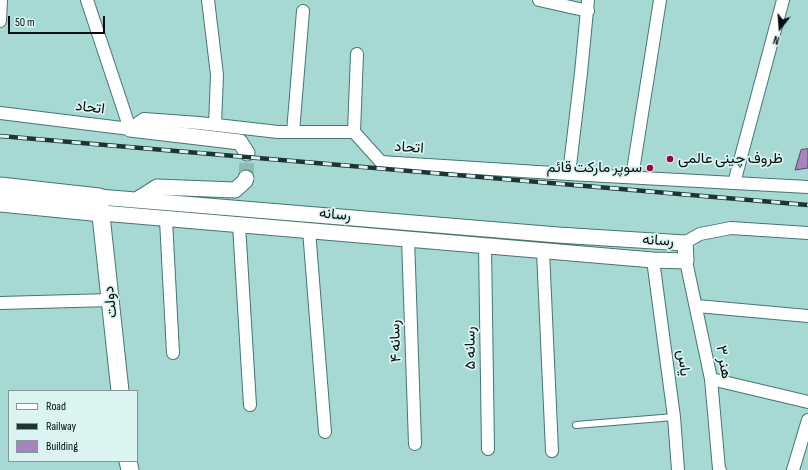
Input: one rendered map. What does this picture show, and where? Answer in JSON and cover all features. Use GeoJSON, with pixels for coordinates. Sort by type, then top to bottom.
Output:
{"type":"FeatureCollection","features":[{"type":"Feature","properties":{"kind":"main road"},"geometry":{"type":"LineString","coordinates":[[0,186],[101,205]]}},
{"type":"Feature","properties":{"kind":"main road"},"geometry":{"type":"LineString","coordinates":[[0,203],[101,205]]}},
{"type":"Feature","properties":{"kind":"main road","name":"دولت"},"geometry":{"type":"LineString","coordinates":[[101,205],[120,390]]}},
{"type":"Feature","properties":{"kind":"street"},"geometry":{"type":"LineString","coordinates":[[0,21],[1,0]]}},
{"type":"Feature","properties":{"kind":"street"},"geometry":{"type":"LineString","coordinates":[[87,0],[130,129]]}},
{"type":"Feature","properties":{"kind":"street"},"geometry":{"type":"LineString","coordinates":[[208,0],[217,75],[215,125]]}},
{"type":"Feature","properties":{"kind":"street"},"geometry":{"type":"LineString","coordinates":[[539,0],[588,6],[568,174]]}},
{"type":"Feature","properties":{"kind":"street"},"geometry":{"type":"LineString","coordinates":[[632,177],[660,0]]}},
{"type":"Feature","properties":{"kind":"street"},"geometry":{"type":"LineString","coordinates":[[734,183],[783,0]]}},
{"type":"Feature","properties":{"kind":"street"},"geometry":{"type":"LineString","coordinates":[[293,132],[303,11]]}},
{"type":"Feature","properties":{"kind":"street"},"geometry":{"type":"LineString","coordinates":[[130,129],[144,119],[293,132],[354,132],[357,54]]}},
{"type":"Feature","properties":{"kind":"street","name":"اتحاد"},"geometry":{"type":"LineString","coordinates":[[0,113],[130,129]]}},
{"type":"Feature","properties":{"kind":"street"},"geometry":{"type":"LineString","coordinates":[[130,129],[240,142],[247,153]]}},
{"type":"Feature","properties":{"kind":"street","name":"اتحاد"},"geometry":{"type":"LineString","coordinates":[[354,132],[381,162],[808,187]]}},
{"type":"Feature","properties":{"kind":"street"},"geometry":{"type":"LineString","coordinates":[[138,199],[157,187],[235,190],[245,181],[246,178]]}},
{"type":"Feature","properties":{"kind":"street","name":"رسانه"},"geometry":{"type":"LineString","coordinates":[[138,199],[558,235],[685,243],[686,261],[653,260],[408,238],[166,220],[101,205],[138,199]]}},
{"type":"Feature","properties":{"kind":"street"},"geometry":{"type":"LineString","coordinates":[[166,220],[173,353]]}},
{"type":"Feature","properties":{"kind":"street"},"geometry":{"type":"LineString","coordinates":[[239,226],[250,406]]}},
{"type":"Feature","properties":{"kind":"street"},"geometry":{"type":"LineString","coordinates":[[684,243],[700,234],[731,228],[808,234]]}},
{"type":"Feature","properties":{"kind":"street"},"geometry":{"type":"LineString","coordinates":[[309,230],[325,432]]}},
{"type":"Feature","properties":{"kind":"street","name":"رسانه ۴"},"geometry":{"type":"LineString","coordinates":[[408,238],[415,444]]}},
{"type":"Feature","properties":{"kind":"street","name":"رسانه ۵"},"geometry":{"type":"LineString","coordinates":[[485,246],[488,449]]}},
{"type":"Feature","properties":{"kind":"street"},"geometry":{"type":"LineString","coordinates":[[543,251],[552,451]]}},
{"type":"Feature","properties":{"kind":"street","name":"یاس"},"geometry":{"type":"LineString","coordinates":[[653,260],[674,417],[678,470]]}},
{"type":"Feature","properties":{"kind":"street","name":"هنر ۳"},"geometry":{"type":"LineString","coordinates":[[686,261],[697,306],[711,380],[720,470]]}},
{"type":"Feature","properties":{"kind":"street"},"geometry":{"type":"LineString","coordinates":[[0,303],[111,300]]}},
{"type":"Feature","properties":{"kind":"street"},"geometry":{"type":"LineString","coordinates":[[697,306],[808,316]]}},
{"type":"Feature","properties":{"kind":"street"},"geometry":{"type":"LineString","coordinates":[[711,380],[808,402]]}},
{"type":"Feature","properties":{"kind":"street"},"geometry":{"type":"LineString","coordinates":[[793,470],[808,420]]}},
{"type":"Feature","properties":{"kind":"lane"},"geometry":{"type":"LineString","coordinates":[[576,425],[674,417]]}},
{"type":"Feature","properties":{"kind":"building"},"geometry":{"type":"Polygon","coordinates":[[[808,149],[808,168],[795,170],[801,150],[808,149]]]}},
{"type":"Feature","properties":{"kind":"tunnel"},"geometry":{"type":"LineString","coordinates":[[246,178],[247,153]]}},
{"type":"Feature","properties":{"kind":"railway"},"geometry":{"type":"LineString","coordinates":[[0,136],[808,205]]}},
{"type":"Feature","properties":{"kind":"place","name":"ظروف چینی عالمی"},"geometry":{"type":"Point","coordinates":[670,159]}},
{"type":"Feature","properties":{"kind":"place","name":"سوپر مارکت قائم"},"geometry":{"type":"Point","coordinates":[650,168]}}]}
